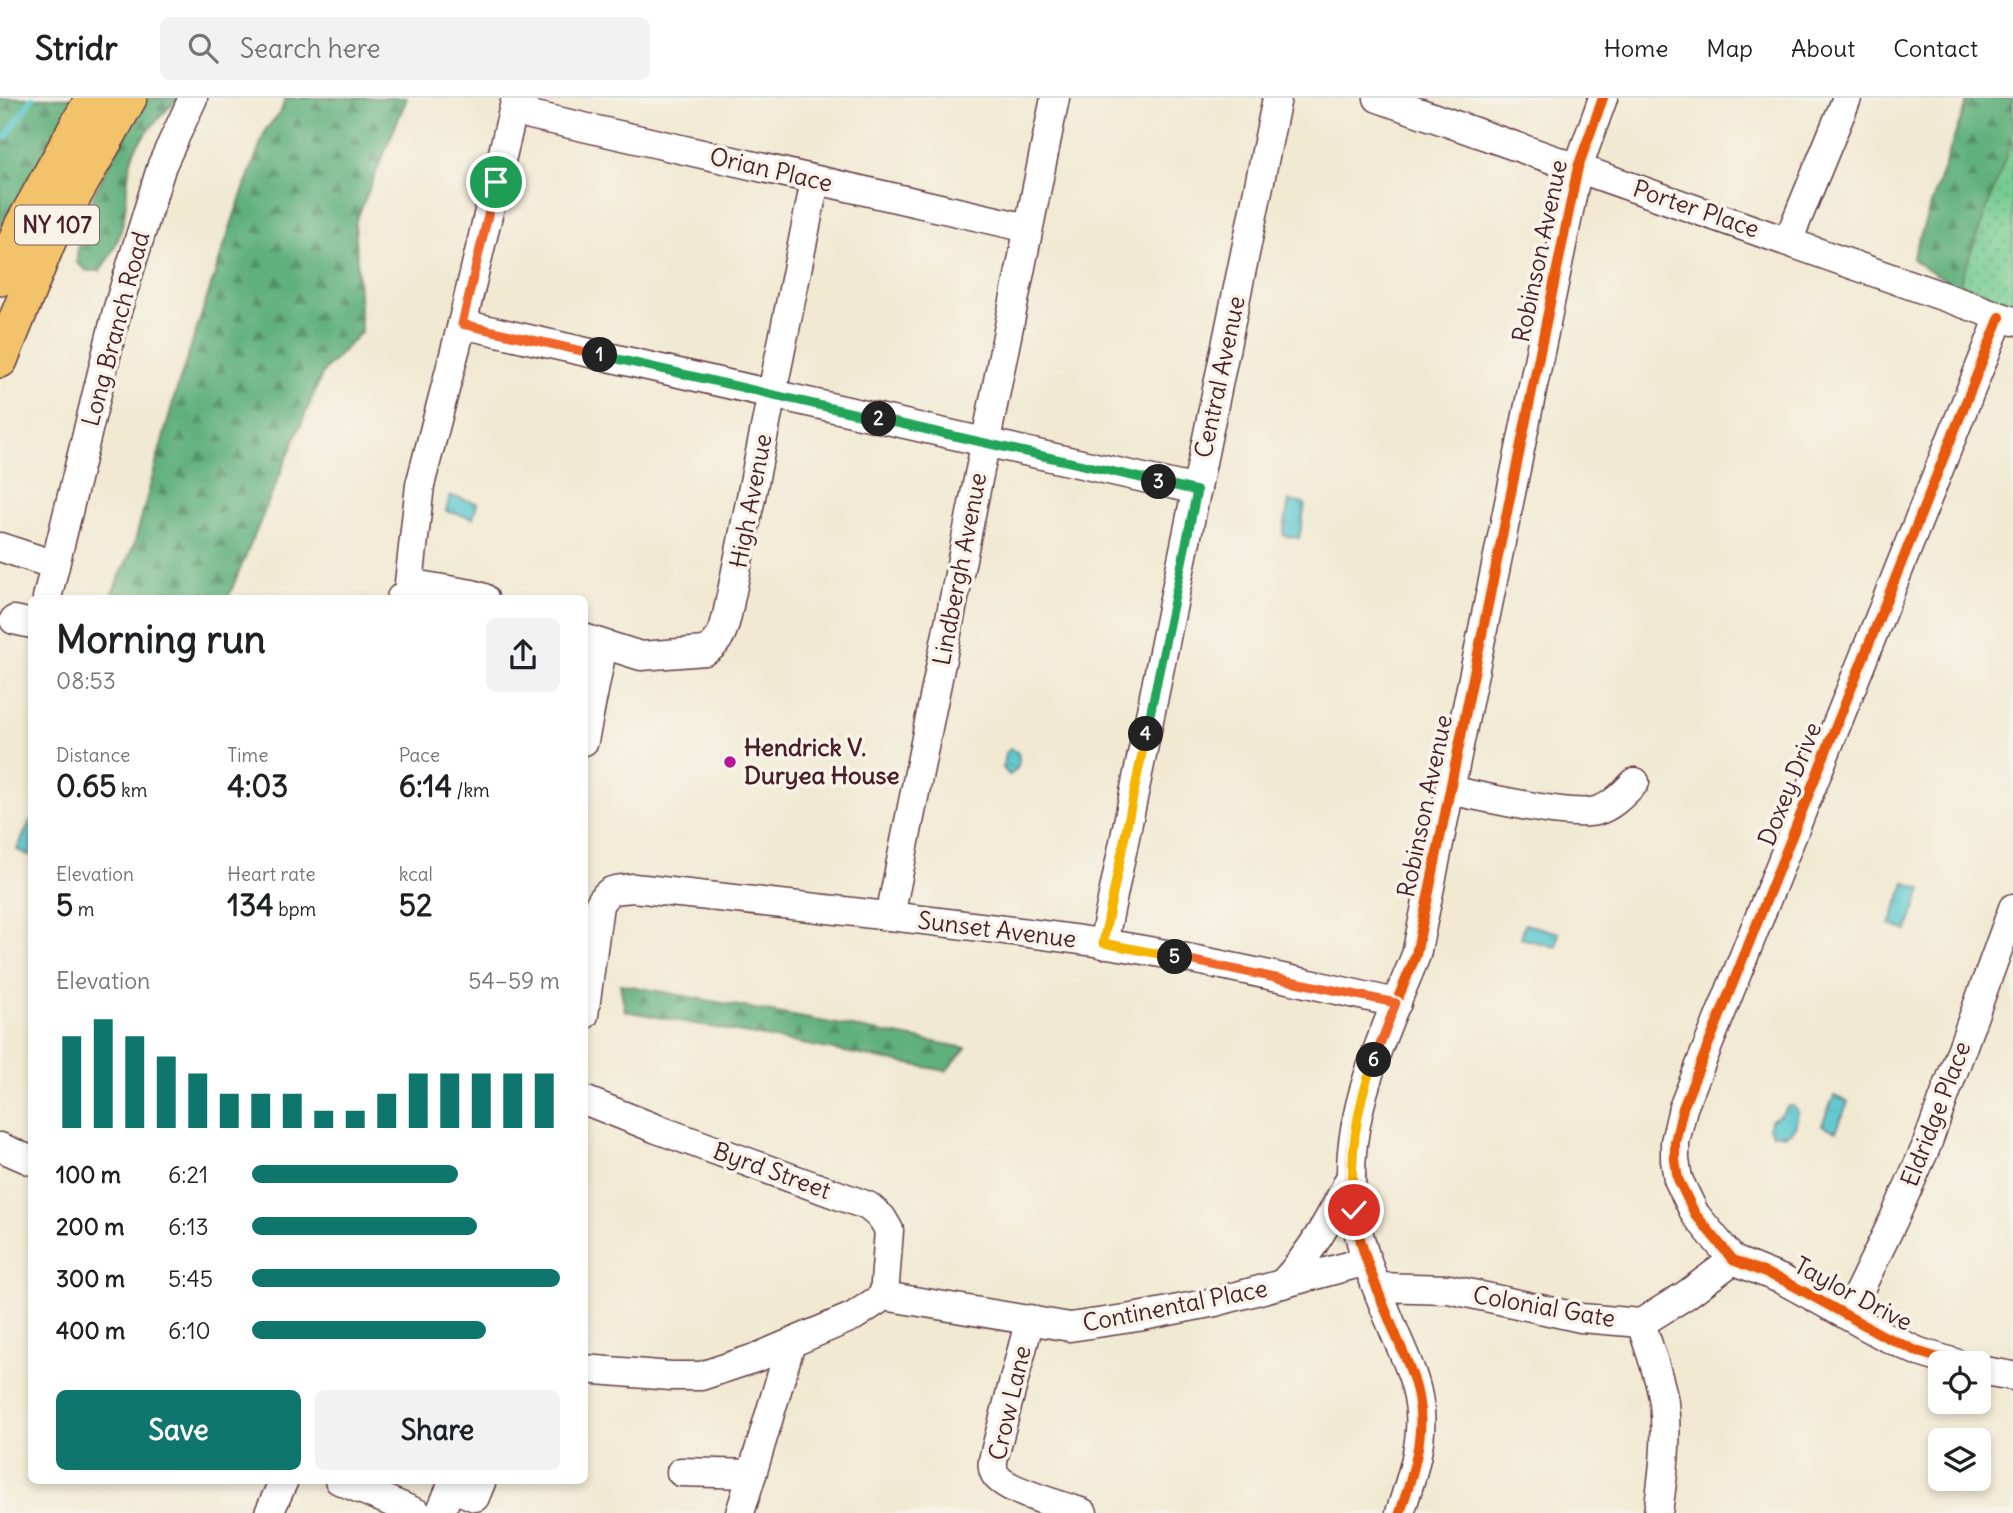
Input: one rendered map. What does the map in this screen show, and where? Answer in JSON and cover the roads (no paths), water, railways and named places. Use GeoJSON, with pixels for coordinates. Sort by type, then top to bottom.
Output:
{"type":"FeatureCollection","features":[{"type":"Feature","properties":{"kind":"main road","name":"NY 107"},"geometry":{"type":"LineString","coordinates":[[0,278],[22,226],[93,98]]}},
{"type":"Feature","properties":{"kind":"main road","name":"NY 107"},"geometry":{"type":"LineString","coordinates":[[0,360],[49,239],[129,98]]}},
{"type":"Feature","properties":{"kind":"street","name":"Long Branch Road"},"geometry":{"type":"LineString","coordinates":[[48,595],[117,311],[162,165],[193,98]]}},
{"type":"Feature","properties":{"kind":"street","name":"Lindbergh Avenue"},"geometry":{"type":"LineString","coordinates":[[890,916],[1055,98]]}},
{"type":"Feature","properties":{"kind":"street","name":"Central Avenue"},"geometry":{"type":"LineString","coordinates":[[1103,943],[1277,98]]}},
{"type":"Feature","properties":{"kind":"street","name":"Porter Place"},"geometry":{"type":"LineString","coordinates":[[1378,98],[2006,319]]}},
{"type":"Feature","properties":{"kind":"street","name":"Robinson Avenue"},"geometry":{"type":"LineString","coordinates":[[1400,1513],[1418,1441],[1420,1406],[1414,1379],[1367,1261],[1354,1210],[1350,1176],[1359,1108],[1371,1068],[1416,955],[1578,167],[1603,98]]}},
{"type":"Feature","properties":{"kind":"street"},"geometry":{"type":"LineString","coordinates":[[1788,241],[1847,98]]}},
{"type":"Feature","properties":{"kind":"street"},"geometry":{"type":"LineString","coordinates":[[404,595],[420,485],[515,104]]}},
{"type":"Feature","properties":{"kind":"street","name":"Orian Place"},"geometry":{"type":"LineString","coordinates":[[515,104],[815,181],[1028,228]]}},
{"type":"Feature","properties":{"kind":"street","name":"High Avenue"},"geometry":{"type":"LineString","coordinates":[[594,642],[641,656],[705,651],[721,636],[815,181]]}},
{"type":"Feature","properties":{"kind":"street","name":"Doxey Drive"},"geometry":{"type":"LineString","coordinates":[[1733,1260],[1695,1214],[1678,1179],[1675,1142],[1683,1108],[2006,319]]}},
{"type":"Feature","properties":{"kind":"street"},"geometry":{"type":"LineString","coordinates":[[462,324],[1197,491]]}},
{"type":"Feature","properties":{"kind":"street"},"geometry":{"type":"LineString","coordinates":[[0,547],[55,565]]}},
{"type":"Feature","properties":{"kind":"street"},"geometry":{"type":"LineString","coordinates":[[404,595],[425,586],[475,595]]}},
{"type":"Feature","properties":{"kind":"street"},"geometry":{"type":"LineString","coordinates":[[588,701],[594,642]]}},
{"type":"Feature","properties":{"kind":"street"},"geometry":{"type":"LineString","coordinates":[[1449,790],[1580,813],[1604,808],[1635,782]]}},
{"type":"Feature","properties":{"kind":"street","name":"Sunset Avenue"},"geometry":{"type":"LineString","coordinates":[[588,986],[599,905],[612,890],[634,888],[1103,943],[1258,972],[1396,1003]]}},
{"type":"Feature","properties":{"kind":"street","name":"Eldridge Place"},"geometry":{"type":"LineString","coordinates":[[1848,1314],[1894,1221],[1926,1147],[2013,908]]}},
{"type":"Feature","properties":{"kind":"street","name":"Byrd Street"},"geometry":{"type":"LineString","coordinates":[[588,1102],[868,1206],[882,1218],[889,1230],[884,1296]]}},
{"type":"Feature","properties":{"kind":"street"},"geometry":{"type":"LineString","coordinates":[[0,1147],[28,1159]]}},
{"type":"Feature","properties":{"kind":"street","name":"Continental Place"},"geometry":{"type":"LineString","coordinates":[[1282,1284],[1323,1231],[1350,1176]]}},
{"type":"Feature","properties":{"kind":"street","name":"Taylor Drive"},"geometry":{"type":"LineString","coordinates":[[1733,1260],[1783,1280],[1884,1336],[1928,1355]]}},
{"type":"Feature","properties":{"kind":"street","name":"Colonial Gate"},"geometry":{"type":"LineString","coordinates":[[1377,1287],[1449,1289],[1581,1318],[1641,1323],[1686,1295],[1733,1260]]}},
{"type":"Feature","properties":{"kind":"street","name":"Continental Place"},"geometry":{"type":"LineString","coordinates":[[884,1296],[1070,1327],[1215,1302],[1367,1261]]}},
{"type":"Feature","properties":{"kind":"street"},"geometry":{"type":"LineString","coordinates":[[588,1369],[701,1376],[758,1357],[854,1316],[884,1296]]}},
{"type":"Feature","properties":{"kind":"street","name":"Crow Lane"},"geometry":{"type":"LineString","coordinates":[[1030,1319],[992,1465],[997,1478],[1009,1486],[1078,1512]]}},
{"type":"Feature","properties":{"kind":"street"},"geometry":{"type":"LineString","coordinates":[[1641,1323],[1664,1403],[1666,1455],[1658,1513]]}},
{"type":"Feature","properties":{"kind":"street"},"geometry":{"type":"LineString","coordinates":[[740,1513],[791,1343]]}},
{"type":"Feature","properties":{"kind":"street"},"geometry":{"type":"LineString","coordinates":[[1991,1372],[2013,1376]]}},
{"type":"Feature","properties":{"kind":"street"},"geometry":{"type":"LineString","coordinates":[[681,1472],[752,1474]]}},
{"type":"Feature","properties":{"kind":"street"},"geometry":{"type":"LineString","coordinates":[[269,1513],[282,1484]]}},
{"type":"Feature","properties":{"kind":"street"},"geometry":{"type":"LineString","coordinates":[[348,1484],[417,1513]]}},
{"type":"Feature","properties":{"kind":"street"},"geometry":{"type":"LineString","coordinates":[[440,1513],[452,1484],[475,1497],[480,1484]]}},
{"type":"Feature","properties":{"kind":"water"},"geometry":{"type":"Polygon","coordinates":[[[450,496],[477,503],[473,518],[446,511],[450,496]]]}},
{"type":"Feature","properties":{"kind":"water"},"geometry":{"type":"Polygon","coordinates":[[[1289,501],[1305,504],[1299,538],[1283,535],[1289,501]]]}},
{"type":"Feature","properties":{"kind":"water"},"geometry":{"type":"Polygon","coordinates":[[[1011,749],[1018,753],[1019,763],[1017,769],[1009,775],[1003,768],[1005,753],[1011,749]]]}},
{"type":"Feature","properties":{"kind":"water"},"geometry":{"type":"Polygon","coordinates":[[[28,826],[28,855],[17,850],[28,826]]]}},
{"type":"Feature","properties":{"kind":"water"},"geometry":{"type":"Polygon","coordinates":[[[1905,883],[1922,889],[1907,931],[1890,925],[1905,883]]]}},
{"type":"Feature","properties":{"kind":"water"},"geometry":{"type":"Polygon","coordinates":[[[1525,924],[1559,933],[1556,947],[1521,938],[1525,924]]]}},
{"type":"Feature","properties":{"kind":"water"},"geometry":{"type":"Polygon","coordinates":[[[1834,1096],[1848,1102],[1836,1131],[1822,1125],[1834,1096]]]}},
{"type":"Feature","properties":{"kind":"water"},"geometry":{"type":"Polygon","coordinates":[[[1788,1106],[1793,1106],[1798,1111],[1795,1128],[1786,1135],[1772,1133],[1770,1120],[1781,1115],[1788,1106]]]}},
{"type":"Feature","properties":{"kind":"waterway"},"geometry":{"type":"LineString","coordinates":[[6,137],[32,98]]}},
{"type":"Feature","properties":{"kind":"place","name":"Hendrick V. Duryea House"},"geometry":{"type":"Point","coordinates":[730,762]}}]}
